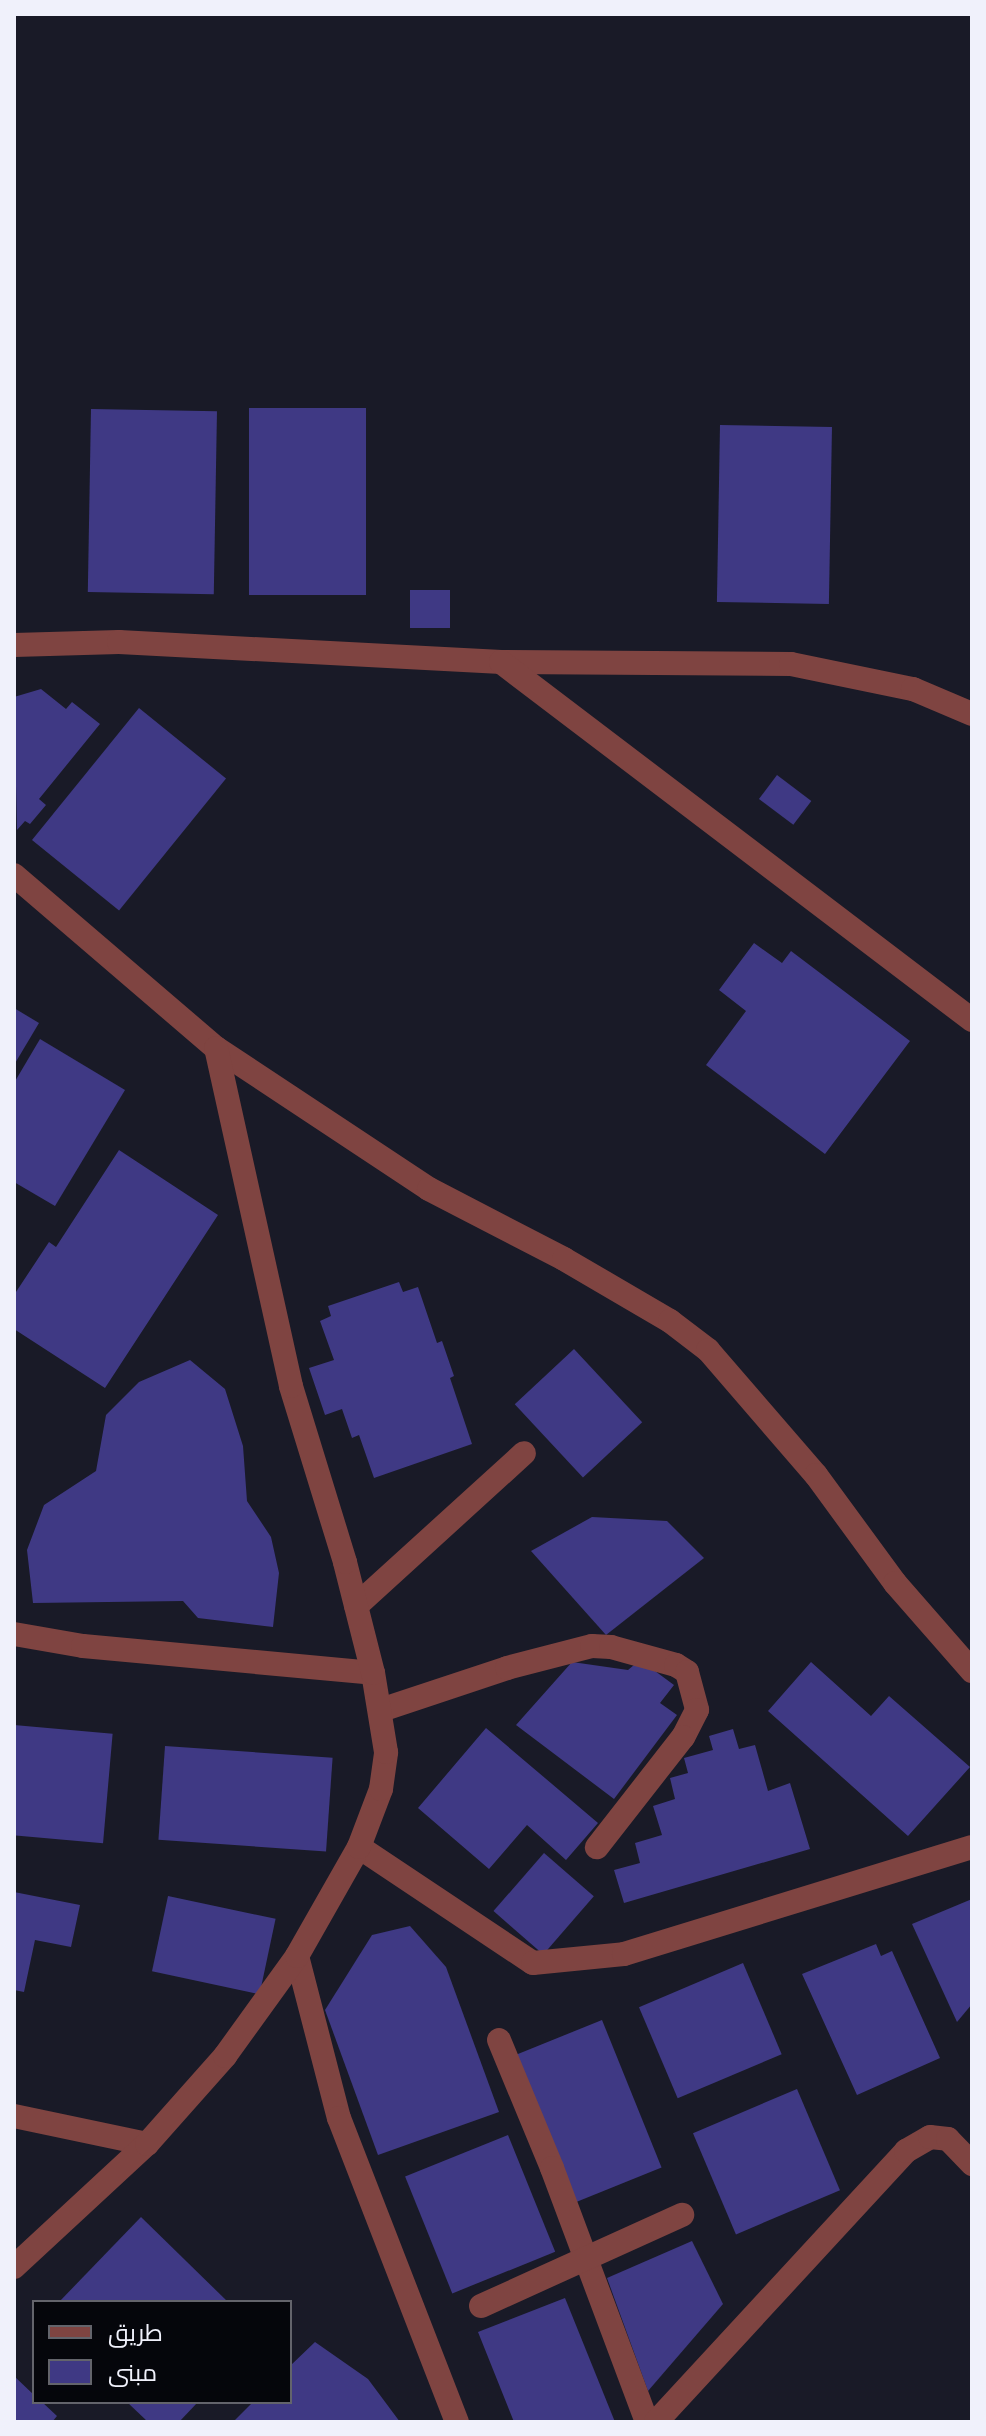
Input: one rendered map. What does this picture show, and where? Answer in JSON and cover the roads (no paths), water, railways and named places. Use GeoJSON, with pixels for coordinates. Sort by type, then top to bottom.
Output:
{"type":"FeatureCollection","features":[{"type":"Feature","properties":{"kind":"street"},"geometry":{"type":"LineString","coordinates":[[14,645],[119,642],[501,662],[791,664],[913,689],[972,714]]}},
{"type":"Feature","properties":{"kind":"street"},"geometry":{"type":"LineString","coordinates":[[501,662],[972,1020]]}},
{"type":"Feature","properties":{"kind":"street"},"geometry":{"type":"LineString","coordinates":[[14,875],[216,1048],[429,1189],[564,1259],[670,1321],[708,1350],[798,1453],[895,1583],[972,1671]]}},
{"type":"Feature","properties":{"kind":"street"},"geometry":{"type":"LineString","coordinates":[[14,2267],[147,2144],[225,2056],[297,1956],[359,1847],[381,1789],[386,1752],[373,1673],[291,1386],[216,1048]]}},
{"type":"Feature","properties":{"kind":"street"},"geometry":{"type":"LineString","coordinates":[[356,1606],[524,1453]]}},
{"type":"Feature","properties":{"kind":"street"},"geometry":{"type":"LineString","coordinates":[[14,1634],[83,1646],[373,1673]]}},
{"type":"Feature","properties":{"kind":"street"},"geometry":{"type":"LineString","coordinates":[[381,1710],[507,1668],[592,1646],[611,1647],[676,1665],[687,1672],[697,1710],[683,1737],[597,1847]]}},
{"type":"Feature","properties":{"kind":"street"},"geometry":{"type":"LineString","coordinates":[[359,1847],[533,1963],[624,1954],[972,1847]]}},
{"type":"Feature","properties":{"kind":"street"},"geometry":{"type":"LineString","coordinates":[[297,1956],[339,2118],[457,2422]]}},
{"type":"Feature","properties":{"kind":"street"},"geometry":{"type":"LineString","coordinates":[[499,2040],[552,2168],[647,2422]]}},
{"type":"Feature","properties":{"kind":"street"},"geometry":{"type":"LineString","coordinates":[[14,2116],[147,2144]]}},
{"type":"Feature","properties":{"kind":"street"},"geometry":{"type":"LineString","coordinates":[[656,2422],[906,2151],[930,2137],[948,2139],[972,2164]]}},
{"type":"Feature","properties":{"kind":"street"},"geometry":{"type":"LineString","coordinates":[[481,2306],[682,2215]]}}]}
